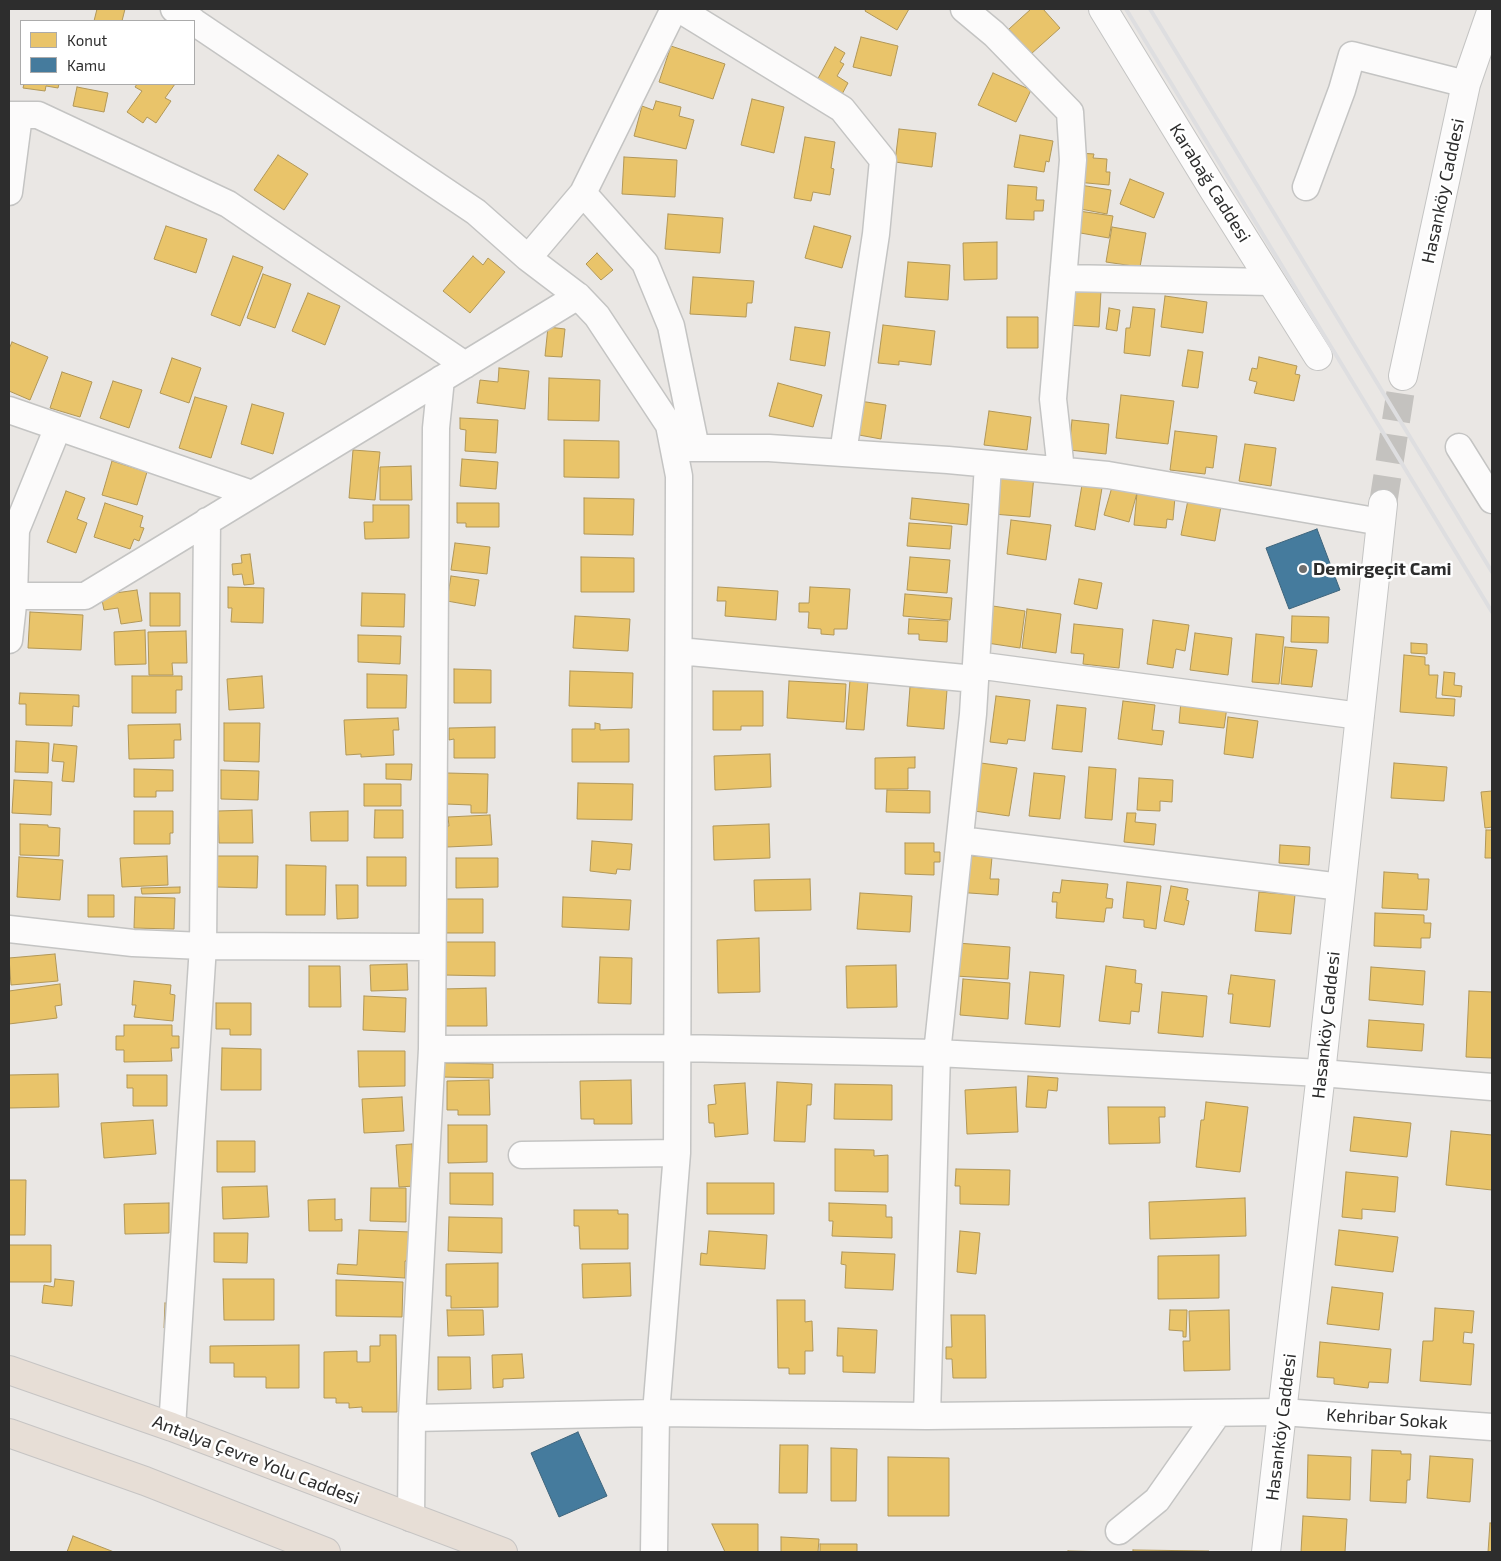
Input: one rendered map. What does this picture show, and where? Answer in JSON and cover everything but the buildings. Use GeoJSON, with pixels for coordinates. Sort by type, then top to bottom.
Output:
{"type":"FeatureCollection","features":[{"type":"Feature","properties":{"kind":"highway","name":"Antalya Çevre Yolu Caddesi"},"geometry":{"type":"LineString","coordinates":[[9,1370],[172,1428],[503,1552]]}},
{"type":"Feature","properties":{"kind":"highway"},"geometry":{"type":"LineString","coordinates":[[9,1433],[145,1481],[326,1552]]}},
{"type":"Feature","properties":{"kind":"street"},"geometry":{"type":"LineString","coordinates":[[174,9],[190,20]]}},
{"type":"Feature","properties":{"kind":"street"},"geometry":{"type":"LineString","coordinates":[[528,258],[582,193],[674,9]]}},
{"type":"Feature","properties":{"kind":"street"},"geometry":{"type":"LineString","coordinates":[[679,9],[842,109],[883,160],[876,234],[843,453]]}},
{"type":"Feature","properties":{"kind":"street"},"geometry":{"type":"LineString","coordinates":[[964,9],[994,34],[1070,112],[1073,160],[1053,399],[1061,470]]}},
{"type":"Feature","properties":{"kind":"street","name":"Karabağ Caddesi"},"geometry":{"type":"LineString","coordinates":[[1103,9],[1270,282],[1318,356]]}},
{"type":"Feature","properties":{"kind":"street","name":"Hasanköy Caddesi"},"geometry":{"type":"LineString","coordinates":[[1403,376],[1466,84],[1492,9]]}},
{"type":"Feature","properties":{"kind":"street"},"geometry":{"type":"LineString","coordinates":[[195,23],[476,212],[528,258],[578,296],[597,316],[685,448]]}},
{"type":"Feature","properties":{"kind":"street"},"geometry":{"type":"LineString","coordinates":[[1306,186],[1342,90],[1352,55],[1466,84]]}},
{"type":"Feature","properties":{"kind":"street"},"geometry":{"type":"LineString","coordinates":[[9,192],[14,115],[38,115],[228,204],[465,365]]}},
{"type":"Feature","properties":{"kind":"street"},"geometry":{"type":"LineString","coordinates":[[582,193],[645,263],[671,326],[685,448],[679,476],[676,1153],[656,1413],[654,1552]]}},
{"type":"Feature","properties":{"kind":"street"},"geometry":{"type":"LineString","coordinates":[[1063,278],[1270,282]]}},
{"type":"Feature","properties":{"kind":"street"},"geometry":{"type":"LineString","coordinates":[[14,596],[85,596],[578,296]]}},
{"type":"Feature","properties":{"kind":"street"},"geometry":{"type":"LineString","coordinates":[[411,1518],[412,1418],[432,1049],[436,428],[441,379]]}},
{"type":"Feature","properties":{"kind":"street"},"geometry":{"type":"LineString","coordinates":[[9,410],[252,494]]}},
{"type":"Feature","properties":{"kind":"street"},"geometry":{"type":"LineString","coordinates":[[9,640],[14,596],[16,530],[58,426]]}},
{"type":"Feature","properties":{"kind":"street"},"geometry":{"type":"LineString","coordinates":[[1458,447],[1492,500]]}},
{"type":"Feature","properties":{"kind":"street"},"geometry":{"type":"LineString","coordinates":[[685,448],[769,448],[1061,470],[1382,513]]}},
{"type":"Feature","properties":{"kind":"street"},"geometry":{"type":"LineString","coordinates":[[927,1416],[936,1053],[973,714],[988,464]]}},
{"type":"Feature","properties":{"kind":"street","name":"Hasanköy Caddesi"},"geometry":{"type":"LineString","coordinates":[[1267,1550],[1382,513]]}},
{"type":"Feature","properties":{"kind":"street"},"geometry":{"type":"LineString","coordinates":[[172,1428],[203,946],[208,521]]}},
{"type":"Feature","properties":{"kind":"street"},"geometry":{"type":"LineString","coordinates":[[679,652],[976,672],[1360,716]]}},
{"type":"Feature","properties":{"kind":"street"},"geometry":{"type":"LineString","coordinates":[[960,840],[1341,887]]}},
{"type":"Feature","properties":{"kind":"street"},"geometry":{"type":"LineString","coordinates":[[9,929],[132,944],[432,947]]}},
{"type":"Feature","properties":{"kind":"street"},"geometry":{"type":"LineString","coordinates":[[432,1049],[677,1048],[936,1053],[1321,1073],[1492,1087]]}},
{"type":"Feature","properties":{"kind":"street"},"geometry":{"type":"LineString","coordinates":[[522,1155],[676,1153]]}},
{"type":"Feature","properties":{"kind":"street","name":"Kehribar Sokak"},"geometry":{"type":"LineString","coordinates":[[412,1418],[656,1413],[927,1416],[1282,1412],[1492,1427]]}},
{"type":"Feature","properties":{"kind":"street"},"geometry":{"type":"LineString","coordinates":[[1119,1531],[1157,1500],[1218,1413]]}},
{"type":"Feature","properties":{"kind":"tunnel"},"geometry":{"type":"LineString","coordinates":[[1383,504],[1403,376]]}},
{"type":"Feature","properties":{"kind":"railway"},"geometry":{"type":"LineString","coordinates":[[1126,9],[1492,612]]}},
{"type":"Feature","properties":{"kind":"railway"},"geometry":{"type":"LineString","coordinates":[[1150,9],[1492,572]]}},
{"type":"Feature","properties":{"kind":"place","name":"Demirgeçit Cami"},"geometry":{"type":"Point","coordinates":[1303,569]}}]}
